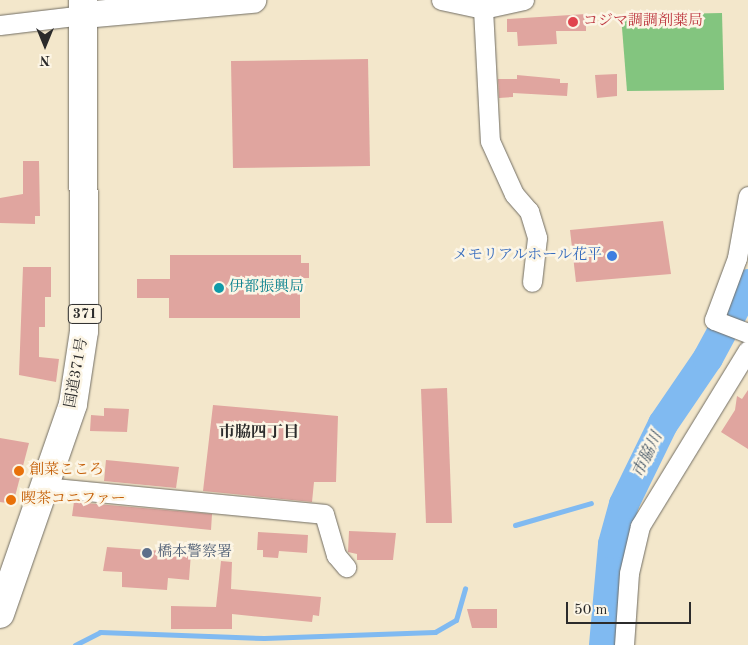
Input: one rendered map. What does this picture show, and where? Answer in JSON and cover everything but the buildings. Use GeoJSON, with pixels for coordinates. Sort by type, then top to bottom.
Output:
{"type":"FeatureCollection","features":[{"type":"Feature","properties":{"kind":"highway","name":"国道371号"},"geometry":{"type":"LineString","coordinates":[[0,614],[73,404],[84,331],[83,8]]}},
{"type":"Feature","properties":{"kind":"street"},"geometry":{"type":"LineString","coordinates":[[0,25],[83,8],[253,0]]}},
{"type":"Feature","properties":{"kind":"street"},"geometry":{"type":"LineString","coordinates":[[441,0],[483,9],[524,0]]}},
{"type":"Feature","properties":{"kind":"street"},"geometry":{"type":"LineString","coordinates":[[483,9],[490,141],[502,173],[531,220],[537,238],[532,282]]}},
{"type":"Feature","properties":{"kind":"street"},"geometry":{"type":"LineString","coordinates":[[748,196],[738,258],[714,320],[748,333]]}},
{"type":"Feature","properties":{"kind":"street"},"geometry":{"type":"LineString","coordinates":[[624,645],[629,573],[640,526],[748,350]]}},
{"type":"Feature","properties":{"kind":"street"},"geometry":{"type":"LineString","coordinates":[[45,487],[324,514],[336,555],[346,566]]}},
{"type":"Feature","properties":{"kind":"green space"},"geometry":{"type":"Polygon","coordinates":[[[722,13],[724,90],[627,91],[621,15],[722,13]]]}},
{"type":"Feature","properties":{"kind":"waterway","name":"市脇川"},"geometry":{"type":"LineString","coordinates":[[604,645],[613,544],[624,504],[663,424],[708,358],[748,284]]}},
{"type":"Feature","properties":{"kind":"waterway"},"geometry":{"type":"LineString","coordinates":[[515,525],[591,503]]}},
{"type":"Feature","properties":{"kind":"waterway"},"geometry":{"type":"LineString","coordinates":[[75,645],[100,632],[264,638],[435,632],[456,620],[465,588]]}},
{"type":"Feature","properties":{"kind":"place","name":"コジマ調調剤薬局"},"geometry":{"type":"Point","coordinates":[573,22]}},
{"type":"Feature","properties":{"kind":"place","name":"メモリアルホール花平"},"geometry":{"type":"Point","coordinates":[612,256]}},
{"type":"Feature","properties":{"kind":"place","name":"伊都振興局"},"geometry":{"type":"Point","coordinates":[219,288]}},
{"type":"Feature","properties":{"kind":"place","name":"創菜こころ"},"geometry":{"type":"Point","coordinates":[19,471]}},
{"type":"Feature","properties":{"kind":"place","name":"喫茶コニファー"},"geometry":{"type":"Point","coordinates":[11,500]}},
{"type":"Feature","properties":{"kind":"place","name":"橋本警察署"},"geometry":{"type":"Point","coordinates":[147,553]}},
{"type":"Feature","properties":{"kind":"district","name":"市脇四丁目"},"geometry":{"type":"Point","coordinates":[259,433]}}]}
